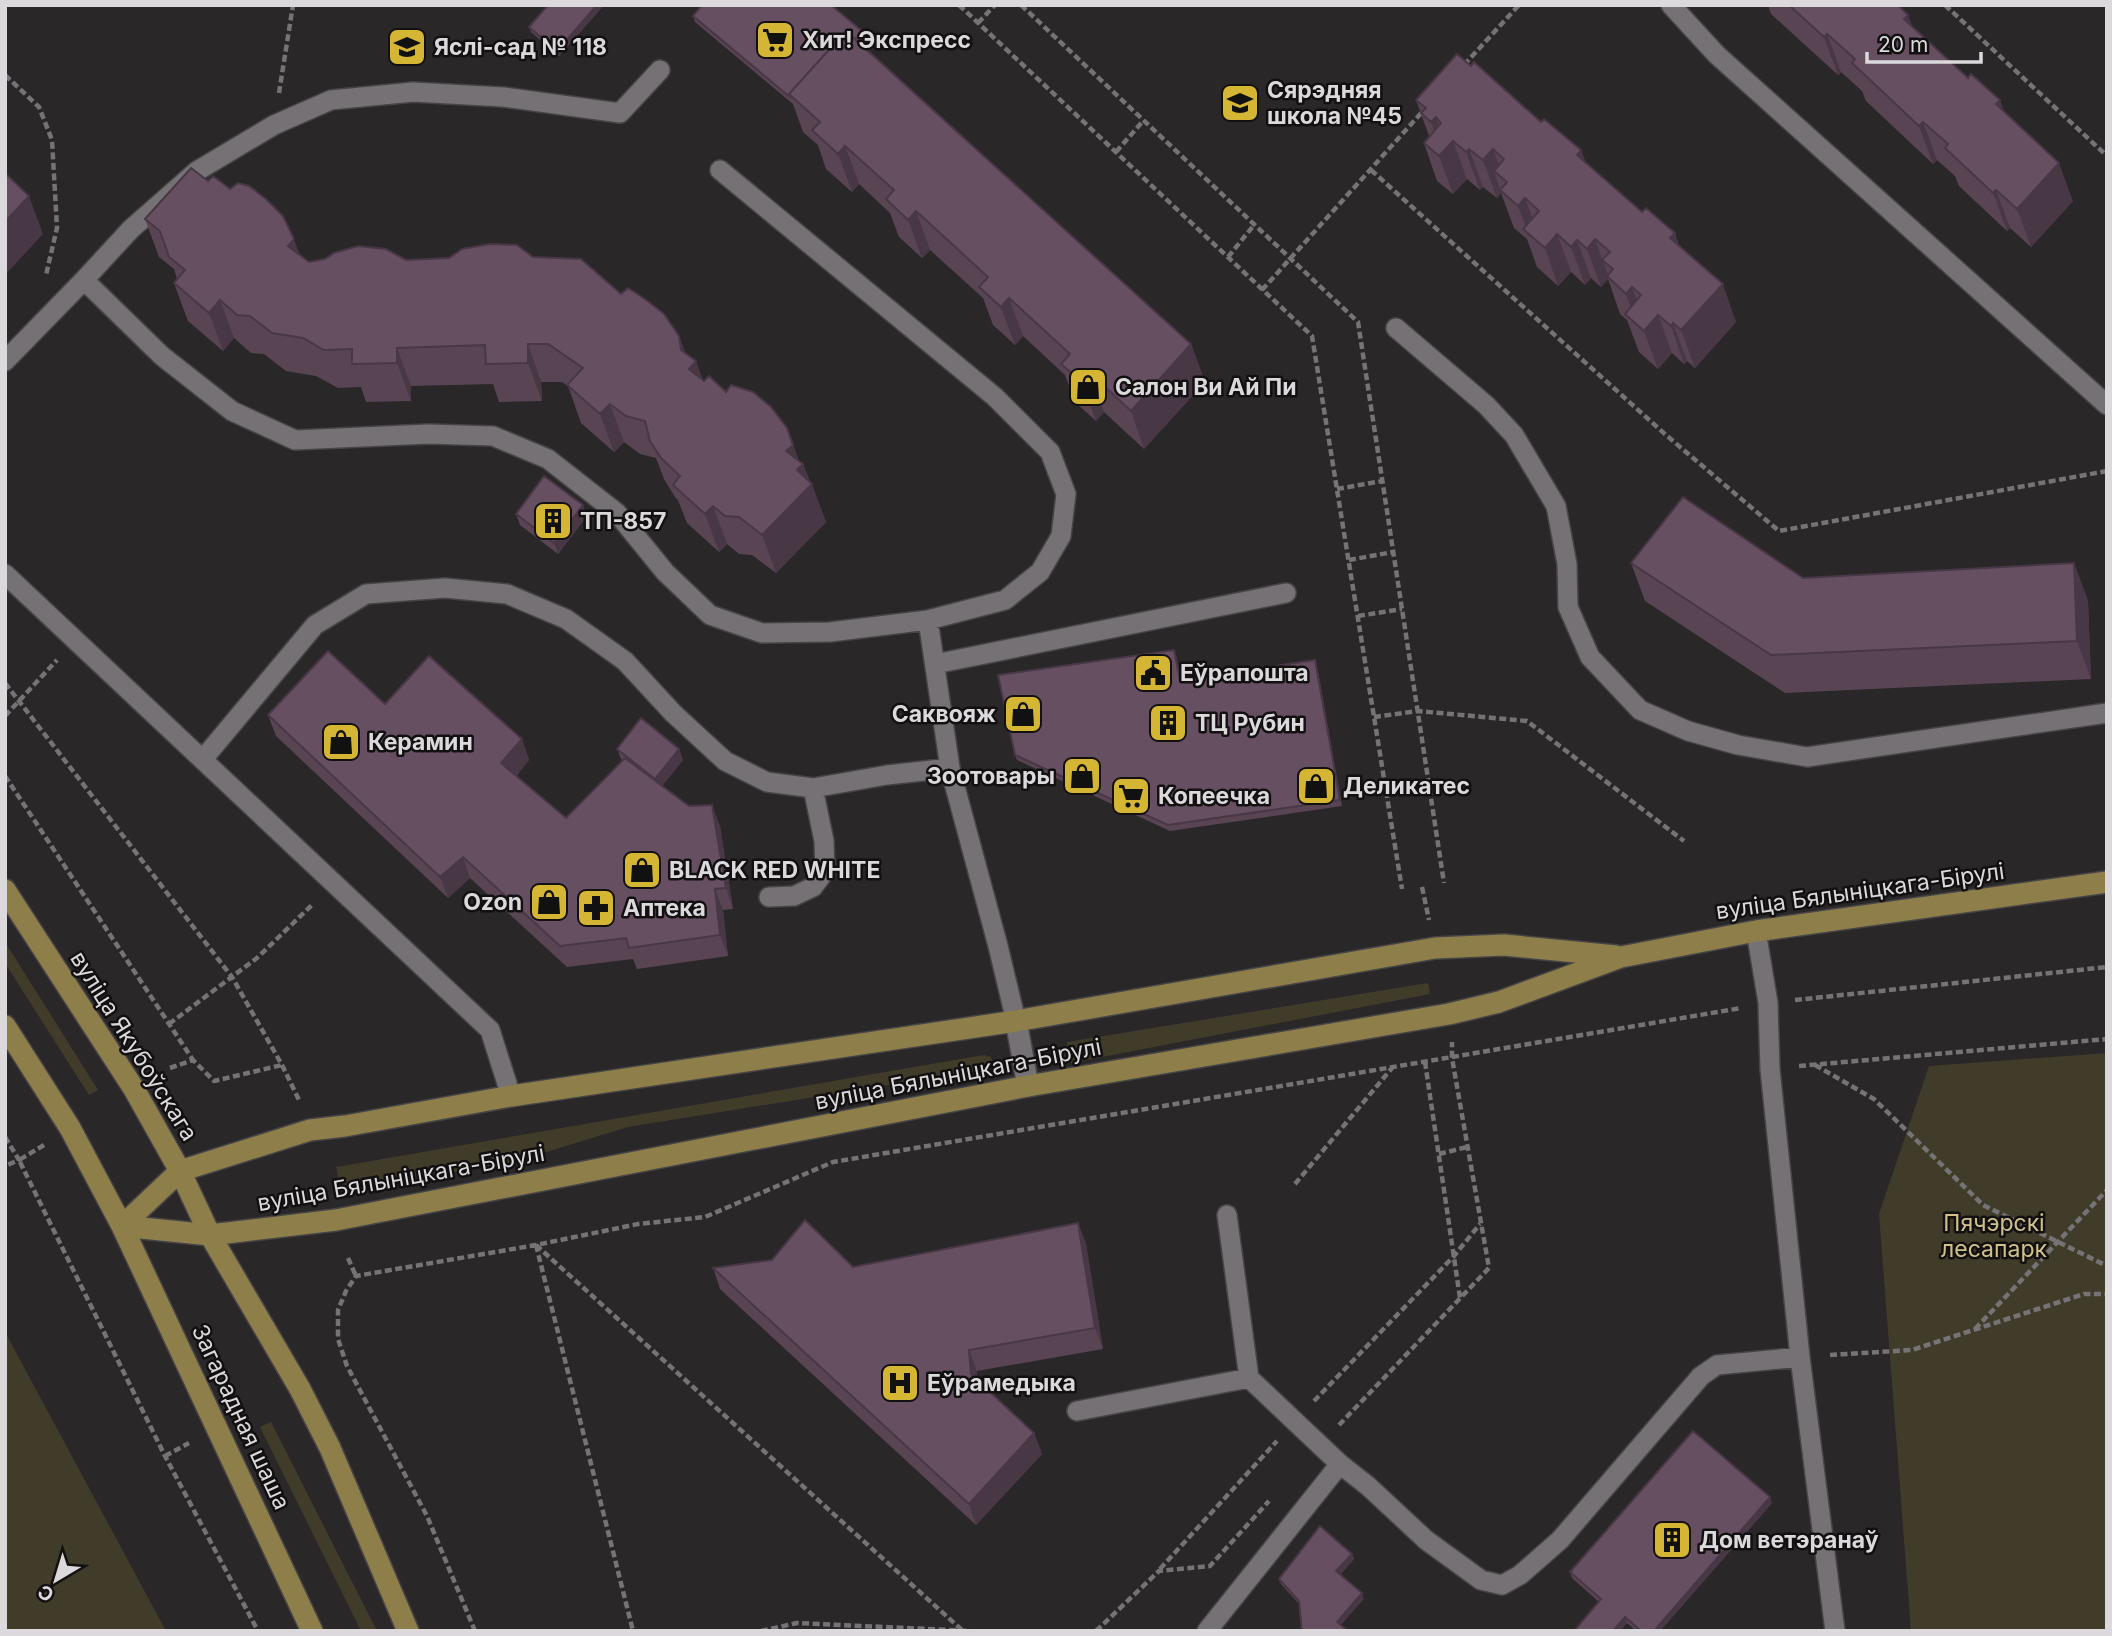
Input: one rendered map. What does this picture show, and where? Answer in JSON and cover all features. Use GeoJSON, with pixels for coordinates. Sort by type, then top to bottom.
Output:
{"type":"FeatureCollection","features":[{"type":"Feature","properties":{"kind":"main road","name":"вуліца Бялыніцкага-Бірулі"},"geometry":{"type":"LineString","coordinates":[[122,1226],[210,1235],[336,1220],[1028,1086],[1449,1014],[1499,1002],[1621,957],[1756,931],[2107,882]]}},
{"type":"Feature","properties":{"kind":"main road","name":"вуліца Якубоўскага"},"geometry":{"type":"LineString","coordinates":[[5,890],[134,1089],[180,1171],[210,1235]]}},
{"type":"Feature","properties":{"kind":"main road","name":"вуліца Бялыніцкага-Бірулі"},"geometry":{"type":"LineString","coordinates":[[122,1226],[180,1171],[310,1130],[511,1096],[1016,1021],[1435,948],[1504,945],[1621,957]]}},
{"type":"Feature","properties":{"kind":"main road"},"geometry":{"type":"LineString","coordinates":[[5,1026],[70,1128],[122,1226]]}},
{"type":"Feature","properties":{"kind":"main road","name":"Загарадная шаша"},"geometry":{"type":"LineString","coordinates":[[122,1226],[312,1631]]}},
{"type":"Feature","properties":{"kind":"main road"},"geometry":{"type":"LineString","coordinates":[[210,1235],[300,1389],[330,1448],[408,1631]]}},
{"type":"Feature","properties":{"kind":"street"},"geometry":{"type":"LineString","coordinates":[[1016,1021],[1028,1086]]}},
{"type":"Feature","properties":{"kind":"lane"},"geometry":{"type":"LineString","coordinates":[[1671,5],[1717,55],[2107,405]]}},
{"type":"Feature","properties":{"kind":"lane"},"geometry":{"type":"LineString","coordinates":[[5,361],[131,229],[197,171],[274,124],[331,100],[413,92],[503,97],[620,113],[660,70]]}},
{"type":"Feature","properties":{"kind":"lane"},"geometry":{"type":"LineString","coordinates":[[84,280],[162,356],[232,411],[295,440],[428,434],[493,436],[548,459],[617,513],[665,572],[710,615],[762,633],[830,632],[928,620],[1005,600],[1040,572],[1061,536],[1066,494],[1050,452],[995,397],[720,170]]}},
{"type":"Feature","properties":{"kind":"lane"},"geometry":{"type":"LineString","coordinates":[[1396,328],[1486,405],[1514,435],[1556,506],[1567,564],[1568,607],[1590,657],[1640,710],[1688,731],[1738,745],[1807,757],[2107,713]]}},
{"type":"Feature","properties":{"kind":"lane"},"geometry":{"type":"LineString","coordinates":[[5,574],[490,1030],[511,1096]]}},
{"type":"Feature","properties":{"kind":"lane"},"geometry":{"type":"LineString","coordinates":[[203,758],[315,625],[366,594],[445,588],[507,594],[566,619],[625,661],[673,713],[725,761],[767,782],[813,788],[887,775],[950,768]]}},
{"type":"Feature","properties":{"kind":"lane"},"geometry":{"type":"LineString","coordinates":[[935,664],[1286,593]]}},
{"type":"Feature","properties":{"kind":"lane"},"geometry":{"type":"LineString","coordinates":[[928,620],[950,768],[1016,1021]]}},
{"type":"Feature","properties":{"kind":"lane"},"geometry":{"type":"LineString","coordinates":[[769,897],[794,896],[813,887],[825,871],[824,841],[813,788]]}},
{"type":"Feature","properties":{"kind":"lane"},"geometry":{"type":"LineString","coordinates":[[1756,931],[1769,1003],[1770,1069],[1800,1357],[1835,1631]]}},
{"type":"Feature","properties":{"kind":"lane"},"geometry":{"type":"LineString","coordinates":[[1227,1215],[1249,1378],[1426,1540],[1481,1580],[1502,1585],[1520,1575],[1560,1540],[1700,1376],[1717,1365],[1800,1357]]}},
{"type":"Feature","properties":{"kind":"lane"},"geometry":{"type":"LineString","coordinates":[[1077,1411],[1249,1378]]}},
{"type":"Feature","properties":{"kind":"lane"},"geometry":{"type":"LineString","coordinates":[[1207,1631],[1340,1464]]}},
{"type":"Feature","properties":{"kind":"path"},"geometry":{"type":"LineString","coordinates":[[274,124],[293,5]]}},
{"type":"Feature","properties":{"kind":"path"},"geometry":{"type":"LineString","coordinates":[[959,5],[1312,336],[1402,889]]}},
{"type":"Feature","properties":{"kind":"path"},"geometry":{"type":"LineString","coordinates":[[978,23],[995,5]]}},
{"type":"Feature","properties":{"kind":"path"},"geometry":{"type":"LineString","coordinates":[[1021,5],[1358,321],[1444,883]]}},
{"type":"Feature","properties":{"kind":"path"},"geometry":{"type":"LineString","coordinates":[[1463,67],[1518,5]]}},
{"type":"Feature","properties":{"kind":"path"},"geometry":{"type":"LineString","coordinates":[[1945,5],[2107,156]]}},
{"type":"Feature","properties":{"kind":"path"},"geometry":{"type":"LineString","coordinates":[[5,75],[39,107],[52,140],[57,228],[45,281]]}},
{"type":"Feature","properties":{"kind":"path"},"geometry":{"type":"LineString","coordinates":[[1262,290],[1426,108]]}},
{"type":"Feature","properties":{"kind":"path"},"geometry":{"type":"LineString","coordinates":[[1116,152],[1143,121]]}},
{"type":"Feature","properties":{"kind":"path"},"geometry":{"type":"LineString","coordinates":[[1371,170],[1666,435],[1779,531],[2107,471]]}},
{"type":"Feature","properties":{"kind":"path"},"geometry":{"type":"LineString","coordinates":[[1227,257],[1254,225]]}},
{"type":"Feature","properties":{"kind":"path"},"geometry":{"type":"LineString","coordinates":[[1337,489],[1382,481]]}},
{"type":"Feature","properties":{"kind":"path"},"geometry":{"type":"LineString","coordinates":[[1349,560],[1393,552]]}},
{"type":"Feature","properties":{"kind":"path"},"geometry":{"type":"LineString","coordinates":[[1358,616],[1402,609]]}},
{"type":"Feature","properties":{"kind":"path"},"geometry":{"type":"LineString","coordinates":[[5,716],[75,640]]}},
{"type":"Feature","properties":{"kind":"path"},"geometry":{"type":"LineString","coordinates":[[5,683],[232,977],[302,1106]]}},
{"type":"Feature","properties":{"kind":"path"},"geometry":{"type":"LineString","coordinates":[[1374,717],[1418,711],[1527,721],[1684,841]]}},
{"type":"Feature","properties":{"kind":"path"},"geometry":{"type":"LineString","coordinates":[[5,776],[193,1060],[214,1081],[282,1065]]}},
{"type":"Feature","properties":{"kind":"path"},"geometry":{"type":"LineString","coordinates":[[169,1024],[257,958],[335,883]]}},
{"type":"Feature","properties":{"kind":"path"},"geometry":{"type":"LineString","coordinates":[[1422,887],[1431,931]]}},
{"type":"Feature","properties":{"kind":"path"},"geometry":{"type":"LineString","coordinates":[[475,1631],[427,1516],[347,1366],[338,1339],[338,1310],[356,1276],[536,1245],[638,1224],[705,1217],[833,1162],[1769,1003],[2107,967]]}},
{"type":"Feature","properties":{"kind":"path"},"geometry":{"type":"LineString","coordinates":[[1770,1069],[2107,1039]]}},
{"type":"Feature","properties":{"kind":"path"},"geometry":{"type":"LineString","coordinates":[[1452,1058],[1489,1268]]}},
{"type":"Feature","properties":{"kind":"path"},"geometry":{"type":"LineString","coordinates":[[170,1068],[193,1060]]}},
{"type":"Feature","properties":{"kind":"path"},"geometry":{"type":"LineString","coordinates":[[1425,1062],[1460,1298]]}},
{"type":"Feature","properties":{"kind":"path"},"geometry":{"type":"LineString","coordinates":[[1815,1065],[1874,1098],[1983,1205],[2107,1266]]}},
{"type":"Feature","properties":{"kind":"path"},"geometry":{"type":"LineString","coordinates":[[1294,1184],[1392,1068]]}},
{"type":"Feature","properties":{"kind":"path"},"geometry":{"type":"LineString","coordinates":[[5,1137],[19,1160],[165,1456],[258,1631]]}},
{"type":"Feature","properties":{"kind":"path"},"geometry":{"type":"LineString","coordinates":[[5,1166],[44,1144]]}},
{"type":"Feature","properties":{"kind":"path"},"geometry":{"type":"LineString","coordinates":[[1439,1154],[1467,1147]]}},
{"type":"Feature","properties":{"kind":"path"},"geometry":{"type":"LineString","coordinates":[[1975,1330],[2107,1190]]}},
{"type":"Feature","properties":{"kind":"path"},"geometry":{"type":"LineString","coordinates":[[1159,1571],[1294,1421],[1454,1256],[1481,1224]]}},
{"type":"Feature","properties":{"kind":"path"},"geometry":{"type":"LineString","coordinates":[[536,1245],[962,1630]]}},
{"type":"Feature","properties":{"kind":"path"},"geometry":{"type":"LineString","coordinates":[[536,1245],[633,1631]]}},
{"type":"Feature","properties":{"kind":"path"},"geometry":{"type":"LineString","coordinates":[[348,1258],[356,1276]]}},
{"type":"Feature","properties":{"kind":"path"},"geometry":{"type":"LineString","coordinates":[[1800,1357],[1912,1350],[2084,1294],[2107,1294]]}},
{"type":"Feature","properties":{"kind":"path"},"geometry":{"type":"LineString","coordinates":[[165,1456],[189,1443]]}},
{"type":"Feature","properties":{"kind":"path"},"geometry":{"type":"LineString","coordinates":[[761,1631],[797,1623],[971,1631]]}},
{"type":"Feature","properties":{"kind":"green space"},"geometry":{"type":"Polygon","coordinates":[[[5,942],[98,1090],[89,1095],[5,963],[5,942]]]}},
{"type":"Feature","properties":{"kind":"green space"},"geometry":{"type":"Polygon","coordinates":[[[1428,983],[1430,994],[1071,1063],[1067,1042],[1428,983]]]}},
{"type":"Feature","properties":{"kind":"green space","name":"Пячэрскі лесапарк"},"geometry":{"type":"Polygon","coordinates":[[[2107,1053],[2107,1631],[1911,1631],[1879,1214],[1929,1066],[2107,1053]]]}},
{"type":"Feature","properties":{"kind":"green space"},"geometry":{"type":"Polygon","coordinates":[[[984,1055],[991,1057],[993,1063],[988,1069],[628,1127],[514,1162],[341,1191],[336,1167],[984,1055]]]}},
{"type":"Feature","properties":{"kind":"green space"},"geometry":{"type":"Polygon","coordinates":[[[5,1332],[166,1631],[5,1631],[5,1332]]]}},
{"type":"Feature","properties":{"kind":"green space"},"geometry":{"type":"Polygon","coordinates":[[[271,1422],[377,1631],[361,1631],[260,1427],[271,1422]]]}},
{"type":"Feature","properties":{"kind":"building"},"geometry":{"type":"Polygon","coordinates":[[[548,5],[597,5],[557,51],[529,27],[548,5]]]}},
{"type":"Feature","properties":{"kind":"building"},"geometry":{"type":"Polygon","coordinates":[[[702,5],[831,5],[868,36],[861,44],[846,31],[789,94],[791,98],[693,16],[702,5]]]}},
{"type":"Feature","properties":{"kind":"building"},"geometry":{"type":"Polygon","coordinates":[[[1789,5],[1898,5],[1908,15],[1904,19],[1968,78],[1971,74],[2000,100],[1996,104],[2059,163],[2017,209],[1996,190],[1993,193],[1945,148],[1948,144],[1923,122],[1919,126],[1852,63],[1855,59],[1827,34],[1824,37],[1789,5]]]}},
{"type":"Feature","properties":{"kind":"building"},"geometry":{"type":"Polygon","coordinates":[[[846,31],[1191,344],[1131,411],[1090,373],[1082,382],[1061,364],[1070,354],[1009,298],[1001,307],[979,287],[988,277],[916,211],[908,220],[886,199],[894,190],[845,146],[838,154],[812,130],[820,122],[789,94],[846,31]]]}},
{"type":"Feature","properties":{"kind":"building"},"geometry":{"type":"Polygon","coordinates":[[[1457,54],[1471,66],[1474,62],[1541,122],[1544,119],[1581,150],[1577,155],[1642,212],[1646,208],[1675,233],[1670,238],[1723,284],[1681,330],[1673,323],[1671,326],[1658,315],[1644,331],[1625,314],[1641,295],[1632,287],[1626,294],[1607,276],[1613,269],[1602,260],[1610,252],[1595,239],[1587,249],[1577,240],[1571,247],[1557,234],[1545,248],[1523,229],[1539,211],[1525,198],[1518,206],[1500,190],[1507,182],[1494,171],[1504,159],[1493,149],[1483,160],[1469,149],[1466,152],[1453,141],[1439,156],[1424,143],[1441,123],[1436,117],[1431,122],[1421,113],[1426,108],[1416,100],[1457,54]]]}},
{"type":"Feature","properties":{"kind":"building"},"geometry":{"type":"Polygon","coordinates":[[[191,168],[208,181],[213,176],[230,189],[238,183],[249,186],[266,199],[283,216],[294,239],[288,246],[309,262],[325,259],[334,253],[358,246],[386,249],[406,260],[449,258],[462,249],[490,244],[517,245],[533,257],[581,259],[621,294],[628,288],[664,314],[679,336],[681,350],[696,361],[689,369],[704,381],[709,376],[726,392],[731,385],[753,392],[771,407],[787,428],[793,445],[786,451],[803,464],[797,470],[812,484],[762,535],[739,517],[725,516],[713,506],[705,514],[673,485],[680,476],[661,458],[650,441],[645,421],[626,416],[610,404],[600,414],[567,385],[583,368],[548,344],[528,344],[528,363],[486,364],[485,345],[397,348],[397,363],[352,364],[352,349],[324,350],[303,338],[272,333],[250,316],[237,315],[220,300],[209,313],[174,283],[185,270],[169,257],[160,231],[145,219],[191,168]]]}},
{"type":"Feature","properties":{"kind":"building"},"geometry":{"type":"Polygon","coordinates":[[[5,173],[29,196],[5,222],[5,173]]]}},
{"type":"Feature","properties":{"kind":"building","name":"ТП-857"},"geometry":{"type":"Polygon","coordinates":[[[544,476],[583,505],[554,543],[516,514],[544,476]]]}},
{"type":"Feature","properties":{"kind":"building"},"geometry":{"type":"Polygon","coordinates":[[[1683,497],[1803,578],[2074,563],[2077,641],[1771,655],[1631,563],[1683,497]]]}},
{"type":"Feature","properties":{"kind":"building","name":"ТЦ Рубин"},"geometry":{"type":"Polygon","coordinates":[[[1174,650],[1180,680],[1315,660],[1340,800],[1168,825],[1015,755],[998,675],[1174,650]]]}},
{"type":"Feature","properties":{"kind":"building"},"geometry":{"type":"Polygon","coordinates":[[[328,651],[385,704],[429,656],[522,739],[501,763],[566,818],[625,758],[689,806],[712,805],[726,888],[715,889],[720,935],[629,948],[626,938],[560,946],[463,857],[440,877],[268,715],[328,651]]]}},
{"type":"Feature","properties":{"kind":"building"},"geometry":{"type":"Polygon","coordinates":[[[641,718],[679,749],[655,779],[617,749],[641,718]]]}},
{"type":"Feature","properties":{"kind":"building","name":"Еўрамедыка"},"geometry":{"type":"Polygon","coordinates":[[[805,1220],[853,1267],[1078,1223],[1095,1328],[969,1350],[971,1374],[1034,1433],[969,1504],[713,1268],[772,1260],[805,1220]]]}},
{"type":"Feature","properties":{"kind":"building","name":"Дом ветэранаў"},"geometry":{"type":"Polygon","coordinates":[[[1693,1431],[1770,1497],[1654,1631],[1641,1631],[1625,1617],[1613,1631],[1574,1631],[1601,1599],[1570,1572],[1693,1431]]]}},
{"type":"Feature","properties":{"kind":"building"},"geometry":{"type":"Polygon","coordinates":[[[1320,1526],[1352,1554],[1336,1571],[1362,1593],[1337,1622],[1348,1631],[1302,1631],[1299,1601],[1279,1579],[1320,1526]]]}},
{"type":"Feature","properties":{"kind":"place","name":"Хит! Экспресс"},"geometry":{"type":"Point","coordinates":[775,40]}},
{"type":"Feature","properties":{"kind":"place","name":"Яслі-сад № 118"},"geometry":{"type":"Point","coordinates":[407,47]}},
{"type":"Feature","properties":{"kind":"place","name":"Сярэдняя школа №45"},"geometry":{"type":"Point","coordinates":[1240,103]}},
{"type":"Feature","properties":{"kind":"place","name":"Салон Ви Ай Пи"},"geometry":{"type":"Point","coordinates":[1088,387]}},
{"type":"Feature","properties":{"kind":"place","name":"ТП-857"},"geometry":{"type":"Point","coordinates":[553,521]}},
{"type":"Feature","properties":{"kind":"place","name":"Еўрапошта"},"geometry":{"type":"Point","coordinates":[1153,673]}},
{"type":"Feature","properties":{"kind":"place","name":"Саквояж"},"geometry":{"type":"Point","coordinates":[1023,714]}},
{"type":"Feature","properties":{"kind":"place","name":"ТЦ Рубин"},"geometry":{"type":"Point","coordinates":[1168,723]}},
{"type":"Feature","properties":{"kind":"place","name":"Керамин"},"geometry":{"type":"Point","coordinates":[341,742]}},
{"type":"Feature","properties":{"kind":"place","name":"Зоотовары"},"geometry":{"type":"Point","coordinates":[1082,776]}},
{"type":"Feature","properties":{"kind":"place","name":"Деликатес"},"geometry":{"type":"Point","coordinates":[1316,786]}},
{"type":"Feature","properties":{"kind":"place","name":"Копеечка"},"geometry":{"type":"Point","coordinates":[1131,796]}},
{"type":"Feature","properties":{"kind":"place","name":"BLACK RED WHITE"},"geometry":{"type":"Point","coordinates":[642,870]}},
{"type":"Feature","properties":{"kind":"place","name":"Ozon"},"geometry":{"type":"Point","coordinates":[549,902]}},
{"type":"Feature","properties":{"kind":"place","name":"Аптека"},"geometry":{"type":"Point","coordinates":[596,908]}},
{"type":"Feature","properties":{"kind":"place","name":"Еўрамедыка"},"geometry":{"type":"Point","coordinates":[900,1383]}},
{"type":"Feature","properties":{"kind":"place","name":"Дом ветэранаў"},"geometry":{"type":"Point","coordinates":[1672,1540]}}]}
